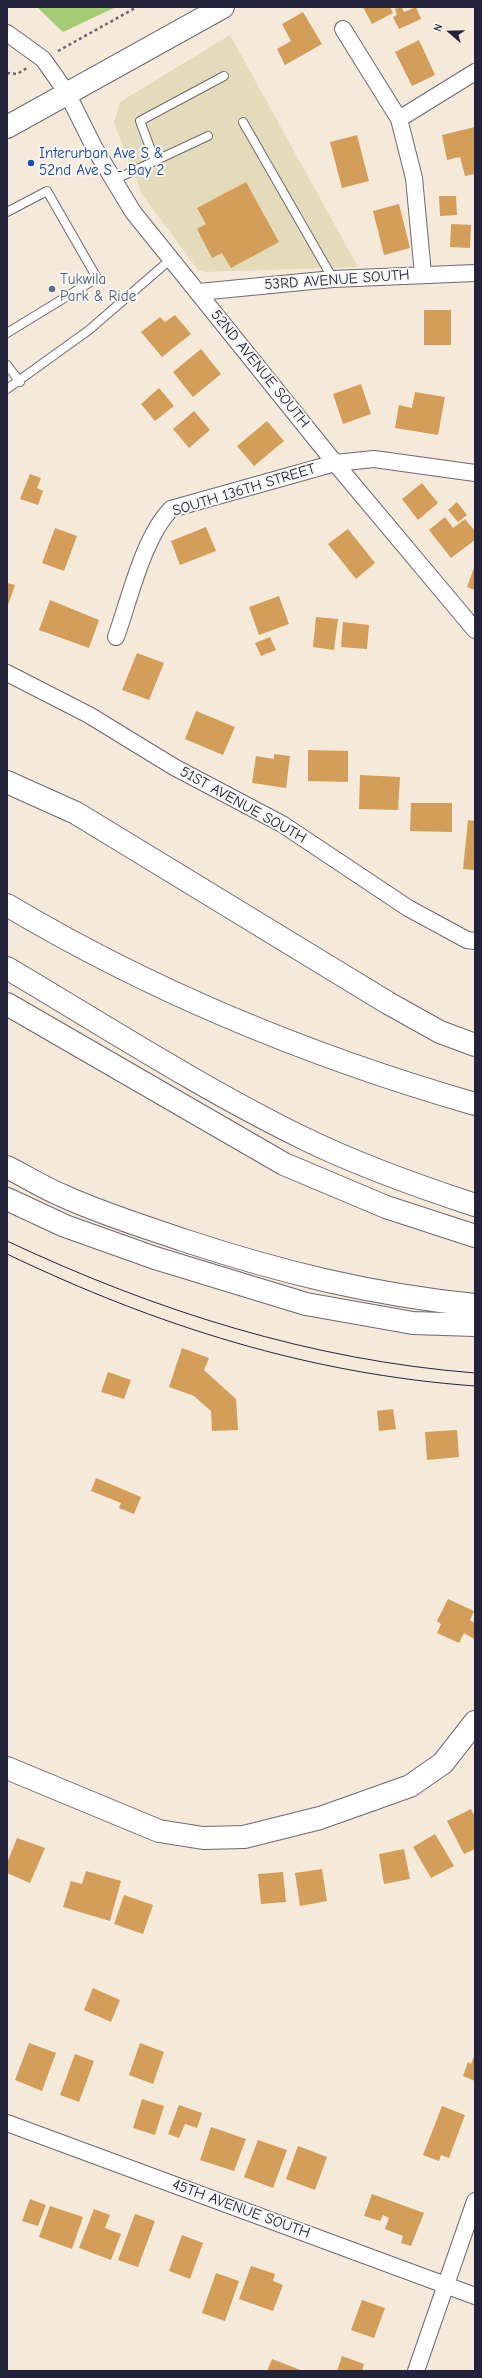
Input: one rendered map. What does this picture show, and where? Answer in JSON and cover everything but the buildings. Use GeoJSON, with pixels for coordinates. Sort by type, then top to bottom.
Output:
{"type":"FeatureCollection","features":[{"type":"Feature","properties":{"kind":"main road"},"geometry":{"type":"LineString","coordinates":[[7,127],[223,7]]}},
{"type":"Feature","properties":{"kind":"main road"},"geometry":{"type":"LineString","coordinates":[[7,782],[76,813],[388,1003],[440,1032],[475,1045]]}},
{"type":"Feature","properties":{"kind":"main road"},"geometry":{"type":"LineString","coordinates":[[7,905],[128,971],[286,1042],[388,1077],[475,1104]]}},
{"type":"Feature","properties":{"kind":"main road"},"geometry":{"type":"LineString","coordinates":[[7,968],[247,1108],[304,1138],[359,1163],[475,1205]]}},
{"type":"Feature","properties":{"kind":"main road"},"geometry":{"type":"LineString","coordinates":[[7,1004],[284,1164],[386,1207],[475,1236]]}},
{"type":"Feature","properties":{"kind":"main road"},"geometry":{"type":"LineString","coordinates":[[7,1167],[61,1195],[138,1225],[287,1273],[368,1291],[475,1305]]}},
{"type":"Feature","properties":{"kind":"main road"},"geometry":{"type":"LineString","coordinates":[[7,1199],[65,1226],[155,1258],[306,1304],[413,1323],[475,1325]]}},
{"type":"Feature","properties":{"kind":"main road"},"geometry":{"type":"LineString","coordinates":[[7,1768],[159,1831],[203,1838],[244,1837],[328,1815],[410,1786],[443,1763],[475,1722]]}},
{"type":"Feature","properties":{"kind":"street"},"geometry":{"type":"LineString","coordinates":[[343,29],[399,119],[414,178],[422,274]]}},
{"type":"Feature","properties":{"kind":"street","name":"52ND AVENUE SOUTH"},"geometry":{"type":"LineString","coordinates":[[7,32],[43,60],[67,93],[133,212],[199,292],[335,463],[475,630]]}},
{"type":"Feature","properties":{"kind":"street"},"geometry":{"type":"LineString","coordinates":[[399,119],[475,72]]}},
{"type":"Feature","properties":{"kind":"street","name":"53RD AVENUE SOUTH"},"geometry":{"type":"LineString","coordinates":[[199,292],[333,279],[422,274],[475,273]]}},
{"type":"Feature","properties":{"kind":"street","name":"SOUTH 136TH STREET"},"geometry":{"type":"LineString","coordinates":[[116,637],[149,541],[159,522],[171,509],[335,463],[374,459],[475,473]]}},
{"type":"Feature","properties":{"kind":"street","name":"51ST AVENUE SOUTH"},"geometry":{"type":"LineString","coordinates":[[7,673],[89,715],[174,767],[282,824],[408,908],[467,940],[475,942]]}},
{"type":"Feature","properties":{"kind":"street","name":"45TH AVENUE SOUTH"},"geometry":{"type":"LineString","coordinates":[[7,2123],[475,2296]]}},
{"type":"Feature","properties":{"kind":"street"},"geometry":{"type":"LineString","coordinates":[[416,2371],[475,2201]]}},
{"type":"Feature","properties":{"kind":"lane"},"geometry":{"type":"LineString","coordinates":[[155,161],[140,121],[224,76]]}},
{"type":"Feature","properties":{"kind":"lane"},"geometry":{"type":"LineString","coordinates":[[243,122],[333,279]]}},
{"type":"Feature","properties":{"kind":"lane"},"geometry":{"type":"LineString","coordinates":[[114,180],[208,136]]}},
{"type":"Feature","properties":{"kind":"lane"},"geometry":{"type":"LineString","coordinates":[[7,212],[47,191],[97,278],[7,333]]}},
{"type":"Feature","properties":{"kind":"lane"},"geometry":{"type":"LineString","coordinates":[[7,389],[20,382],[89,330],[171,259]]}},
{"type":"Feature","properties":{"kind":"lane"},"geometry":{"type":"LineString","coordinates":[[7,365],[20,382]]}},
{"type":"Feature","properties":{"kind":"path"},"geometry":{"type":"LineString","coordinates":[[56,52],[136,7]]}},
{"type":"Feature","properties":{"kind":"path"},"geometry":{"type":"LineString","coordinates":[[7,73],[16,74]]}},
{"type":"Feature","properties":{"kind":"shaded area"},"geometry":{"type":"Polygon","coordinates":[[[230,35],[358,267],[205,272],[198,270],[142,194],[114,123],[120,102],[230,35]]]}},
{"type":"Feature","properties":{"kind":"green space"},"geometry":{"type":"Polygon","coordinates":[[[37,7],[116,7],[63,32],[37,7]]]}},
{"type":"Feature","properties":{"kind":"tram line"},"geometry":{"type":"LineString","coordinates":[[7,1241],[120,1289],[177,1310],[235,1328],[294,1344],[353,1357],[475,1373]]}},
{"type":"Feature","properties":{"kind":"tram line"},"geometry":{"type":"LineString","coordinates":[[7,1254],[63,1280],[120,1303],[177,1324],[235,1342],[294,1358],[353,1370],[413,1380],[475,1386]]}},
{"type":"Feature","properties":{"kind":"place","name":"Interurban Ave S & 52nd Ave S - Bay 2"},"geometry":{"type":"Point","coordinates":[31,163]}},
{"type":"Feature","properties":{"kind":"place","name":"Tukwila Park & Ride"},"geometry":{"type":"Point","coordinates":[52,289]}}]}
